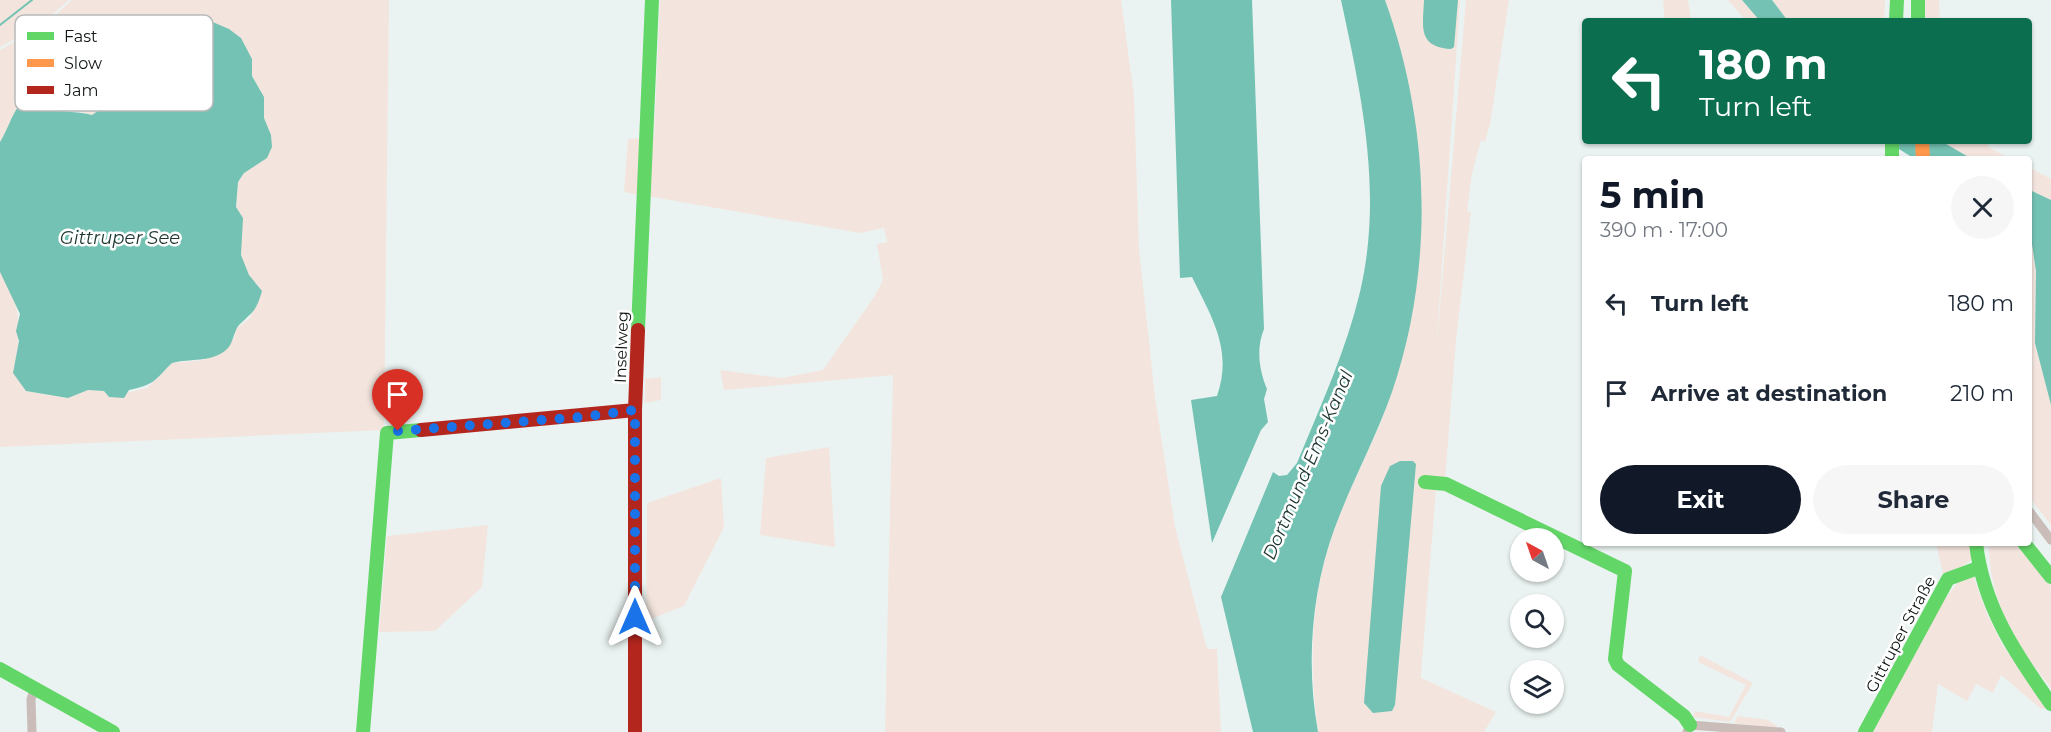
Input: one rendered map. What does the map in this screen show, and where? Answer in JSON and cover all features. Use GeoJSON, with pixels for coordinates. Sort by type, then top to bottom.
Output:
{"type":"FeatureCollection","features":[{"type":"Feature","properties":{"kind":"main road","name":"Inselweg"},"geometry":{"type":"LineString","coordinates":[[635,732],[635,410],[652,0]]}},
{"type":"Feature","properties":{"kind":"main road"},"geometry":{"type":"LineString","coordinates":[[1896,18],[1897,0]]}},
{"type":"Feature","properties":{"kind":"main road"},"geometry":{"type":"LineString","coordinates":[[1918,0],[1918,18]]}},
{"type":"Feature","properties":{"kind":"main road"},"geometry":{"type":"LineString","coordinates":[[363,732],[387,433],[582,417],[635,410]]}},
{"type":"Feature","properties":{"kind":"main road"},"geometry":{"type":"LineString","coordinates":[[1425,482],[1446,484],[1458,492],[1625,571],[1615,659],[1618,665],[1684,716],[1688,729]]}},
{"type":"Feature","properties":{"kind":"main road"},"geometry":{"type":"LineString","coordinates":[[1976,546],[1978,568],[1988,603],[2003,633],[2051,704]]}},
{"type":"Feature","properties":{"kind":"main road"},"geometry":{"type":"LineString","coordinates":[[2026,546],[2051,577]]}},
{"type":"Feature","properties":{"kind":"main road","name":"Gittruper Straße"},"geometry":{"type":"LineString","coordinates":[[1865,732],[1948,579],[1978,568]]}},
{"type":"Feature","properties":{"kind":"main road"},"geometry":{"type":"LineString","coordinates":[[0,669],[98,728],[113,732]]}},
{"type":"Feature","properties":{"kind":"street"},"geometry":{"type":"LineString","coordinates":[[2032,515],[2051,540]]}},
{"type":"Feature","properties":{"kind":"street"},"geometry":{"type":"LineString","coordinates":[[32,732],[31,699],[35,688]]}},
{"type":"Feature","properties":{"kind":"street"},"geometry":{"type":"LineString","coordinates":[[1688,729],[1781,732]]}},
{"type":"Feature","properties":{"kind":"shaded area"},"geometry":{"type":"Polygon","coordinates":[[[0,0],[69,0],[52,15],[15,15],[15,39],[0,47],[0,0]]]}},
{"type":"Feature","properties":{"kind":"shaded area"},"geometry":{"type":"Polygon","coordinates":[[[72,0],[389,0],[384,430],[0,447],[0,272],[8,284],[17,309],[19,334],[13,373],[27,391],[68,398],[88,390],[104,391],[109,397],[147,388],[172,363],[203,360],[234,339],[236,329],[250,318],[262,291],[249,275],[240,255],[243,218],[236,207],[238,182],[271,135],[264,118],[261,91],[252,76],[252,59],[241,38],[213,37],[213,15],[55,15],[72,0]]]}},
{"type":"Feature","properties":{"kind":"shaded area"},"geometry":{"type":"Polygon","coordinates":[[[660,0],[1121,0],[1134,95],[1139,249],[1155,397],[1175,527],[1207,649],[1217,649],[1221,732],[885,732],[893,375],[724,390],[720,370],[782,378],[823,370],[874,297],[883,280],[877,244],[887,242],[884,228],[860,233],[624,192],[628,139],[654,137],[660,0]]]}},
{"type":"Feature","properties":{"kind":"shaded area"},"geometry":{"type":"Polygon","coordinates":[[[1385,0],[1460,0],[1436,353],[1466,0],[1509,0],[1490,124],[1485,142],[1481,140],[1472,174],[1467,211],[1471,212],[1456,340],[1445,480],[1436,490],[1421,674],[1421,678],[1496,712],[1484,732],[1318,732],[1313,656],[1320,580],[1334,530],[1380,424],[1393,388],[1406,340],[1415,291],[1420,193],[1418,144],[1411,96],[1400,48],[1385,0]]]}},
{"type":"Feature","properties":{"kind":"shaded area"},"geometry":{"type":"Polygon","coordinates":[[[1663,0],[1688,0],[1691,18],[1665,18],[1663,0]]]}},
{"type":"Feature","properties":{"kind":"shaded area"},"geometry":{"type":"Polygon","coordinates":[[[1728,0],[1742,0],[1757,18],[1743,18],[1728,0]]]}},
{"type":"Feature","properties":{"kind":"shaded area"},"geometry":{"type":"Polygon","coordinates":[[[1772,0],[1885,0],[1884,18],[1786,18],[1772,0]]]}},
{"type":"Feature","properties":{"kind":"shaded area"},"geometry":{"type":"Polygon","coordinates":[[[1922,0],[1939,0],[1940,18],[1924,18],[1922,0]]]}},
{"type":"Feature","properties":{"kind":"shaded area"},"geometry":{"type":"Polygon","coordinates":[[[15,41],[15,111],[36,111],[11,124],[0,142],[0,50],[15,41]]]}},
{"type":"Feature","properties":{"kind":"shaded area"},"geometry":{"type":"Polygon","coordinates":[[[66,111],[99,111],[92,115],[66,111]]]}},
{"type":"Feature","properties":{"kind":"shaded area"},"geometry":{"type":"Polygon","coordinates":[[[1946,144],[1988,144],[1988,147],[2005,156],[1967,156],[1946,144]]]}},
{"type":"Feature","properties":{"kind":"shaded area"},"geometry":{"type":"Polygon","coordinates":[[[2032,169],[2051,179],[2051,200],[2032,191],[2032,169]]]}},
{"type":"Feature","properties":{"kind":"shaded area"},"geometry":{"type":"Polygon","coordinates":[[[2032,245],[2036,272],[2035,343],[2051,405],[2051,525],[2032,501],[2032,245]]]}},
{"type":"Feature","properties":{"kind":"shaded area"},"geometry":{"type":"Polygon","coordinates":[[[661,377],[661,400],[645,403],[645,379],[661,377]]]}},
{"type":"Feature","properties":{"kind":"shaded area"},"geometry":{"type":"Polygon","coordinates":[[[829,447],[835,547],[760,535],[766,458],[829,447]]]}},
{"type":"Feature","properties":{"kind":"shaded area"},"geometry":{"type":"Polygon","coordinates":[[[721,478],[724,527],[684,606],[646,621],[647,503],[721,478]]]}},
{"type":"Feature","properties":{"kind":"shaded area"},"geometry":{"type":"Polygon","coordinates":[[[488,525],[482,587],[435,631],[379,632],[387,536],[488,525]]]}},
{"type":"Feature","properties":{"kind":"shaded area"},"geometry":{"type":"Polygon","coordinates":[[[1937,546],[1971,546],[1973,559],[1944,578],[1937,546]]]}},
{"type":"Feature","properties":{"kind":"shaded area"},"geometry":{"type":"Polygon","coordinates":[[[1989,546],[2018,546],[2051,586],[2051,688],[2026,655],[2006,621],[1999,603],[1990,564],[1989,546]]]}},
{"type":"Feature","properties":{"kind":"shaded area"},"geometry":{"type":"Polygon","coordinates":[[[1973,575],[1987,614],[2003,646],[2049,707],[2041,709],[2001,675],[1993,693],[1976,684],[1967,701],[1938,684],[1932,732],[1870,732],[1940,605],[1960,580],[1973,575]]]}},
{"type":"Feature","properties":{"kind":"shaded area"},"geometry":{"type":"Polygon","coordinates":[[[1700,655],[1753,683],[1730,722],[1693,717],[1695,711],[1729,717],[1746,685],[1698,662],[1700,655]]]}},
{"type":"Feature","properties":{"kind":"shaded area"},"geometry":{"type":"Polygon","coordinates":[[[1738,716],[1768,720],[1777,726],[1775,729],[1734,723],[1738,716]]]}},
{"type":"Feature","properties":{"kind":"water","name":"Dortmund-Ems-Kanal"},"geometry":{"type":"Polygon","coordinates":[[[1171,0],[1252,0],[1264,329],[1260,344],[1260,359],[1267,389],[1264,399],[1268,422],[1261,430],[1212,543],[1191,400],[1217,396],[1223,364],[1218,335],[1192,277],[1180,278],[1171,0]]]}},
{"type":"Feature","properties":{"kind":"water","name":"Dortmund-Ems-Kanal"},"geometry":{"type":"Polygon","coordinates":[[[1341,0],[1385,0],[1400,48],[1411,96],[1422,196],[1421,246],[1406,344],[1392,392],[1334,530],[1320,579],[1312,656],[1314,707],[1318,732],[1253,732],[1221,597],[1273,472],[1279,476],[1287,475],[1297,463],[1347,336],[1360,292],[1367,255],[1370,182],[1367,146],[1356,73],[1341,0]]]}},
{"type":"Feature","properties":{"kind":"water"},"geometry":{"type":"Polygon","coordinates":[[[1424,0],[1458,0],[1454,47],[1451,49],[1432,44],[1424,34],[1424,0]]]}},
{"type":"Feature","properties":{"kind":"water"},"geometry":{"type":"Polygon","coordinates":[[[1742,0],[1772,0],[1786,18],[1757,18],[1742,0]]]}},
{"type":"Feature","properties":{"kind":"water","name":"Gittruper See"},"geometry":{"type":"Polygon","coordinates":[[[213,22],[229,29],[241,38],[252,59],[252,76],[264,97],[264,118],[271,135],[272,147],[267,158],[244,173],[238,182],[236,207],[243,218],[241,255],[249,275],[262,291],[258,303],[239,325],[226,350],[207,359],[172,363],[153,381],[129,390],[124,398],[109,397],[104,391],[88,390],[68,398],[26,391],[13,373],[19,341],[16,331],[20,314],[0,272],[0,142],[16,111],[65,111],[92,115],[98,111],[213,111],[213,22]]]}},
{"type":"Feature","properties":{"kind":"water"},"geometry":{"type":"Polygon","coordinates":[[[1891,144],[1946,144],[1967,156],[1910,156],[1891,144]]]}},
{"type":"Feature","properties":{"kind":"water"},"geometry":{"type":"Polygon","coordinates":[[[2032,191],[2051,200],[2051,405],[2035,343],[2036,271],[2032,244],[2032,191]]]}},
{"type":"Feature","properties":{"kind":"water"},"geometry":{"type":"Polygon","coordinates":[[[1400,461],[1413,461],[1416,464],[1395,705],[1392,711],[1373,713],[1364,703],[1381,486],[1390,466],[1400,461]]]}},
{"type":"Feature","properties":{"kind":"waterway"},"geometry":{"type":"LineString","coordinates":[[0,25],[32,0]]}},
{"type":"Feature","properties":{"kind":"traffic: fast"},"geometry":{"type":"LineString","coordinates":[[638,330],[652,0]]}},
{"type":"Feature","properties":{"kind":"traffic: fast"},"geometry":{"type":"LineString","coordinates":[[1896,18],[1897,0]]}},
{"type":"Feature","properties":{"kind":"traffic: fast"},"geometry":{"type":"LineString","coordinates":[[1918,0],[1918,18]]}},
{"type":"Feature","properties":{"kind":"traffic: fast"},"geometry":{"type":"LineString","coordinates":[[1892,144],[1892,156]]}},
{"type":"Feature","properties":{"kind":"traffic: fast"},"geometry":{"type":"LineString","coordinates":[[363,732],[387,433],[421,430]]}},
{"type":"Feature","properties":{"kind":"traffic: fast"},"geometry":{"type":"LineString","coordinates":[[1425,482],[1446,484],[1625,571],[1615,659],[1618,665],[1684,716],[1690,725]]}},
{"type":"Feature","properties":{"kind":"traffic: fast"},"geometry":{"type":"LineString","coordinates":[[1977,546],[1993,608],[2013,647],[2051,704]]}},
{"type":"Feature","properties":{"kind":"traffic: fast"},"geometry":{"type":"LineString","coordinates":[[2026,546],[2051,577]]}},
{"type":"Feature","properties":{"kind":"traffic: fast"},"geometry":{"type":"LineString","coordinates":[[1865,732],[1948,579],[1978,568]]}},
{"type":"Feature","properties":{"kind":"traffic: fast"},"geometry":{"type":"LineString","coordinates":[[0,669],[113,732]]}},
{"type":"Feature","properties":{"kind":"traffic: slow"},"geometry":{"type":"LineString","coordinates":[[1922,144],[1923,156]]}},
{"type":"Feature","properties":{"kind":"traffic: jam"},"geometry":{"type":"LineString","coordinates":[[635,732],[635,410],[638,330]]}},
{"type":"Feature","properties":{"kind":"traffic: jam"},"geometry":{"type":"LineString","coordinates":[[421,430],[635,410]]}},
{"type":"Feature","properties":{"kind":"route"},"geometry":{"type":"LineString","coordinates":[[398,431],[582,417],[635,410],[635,617]]}}]}
